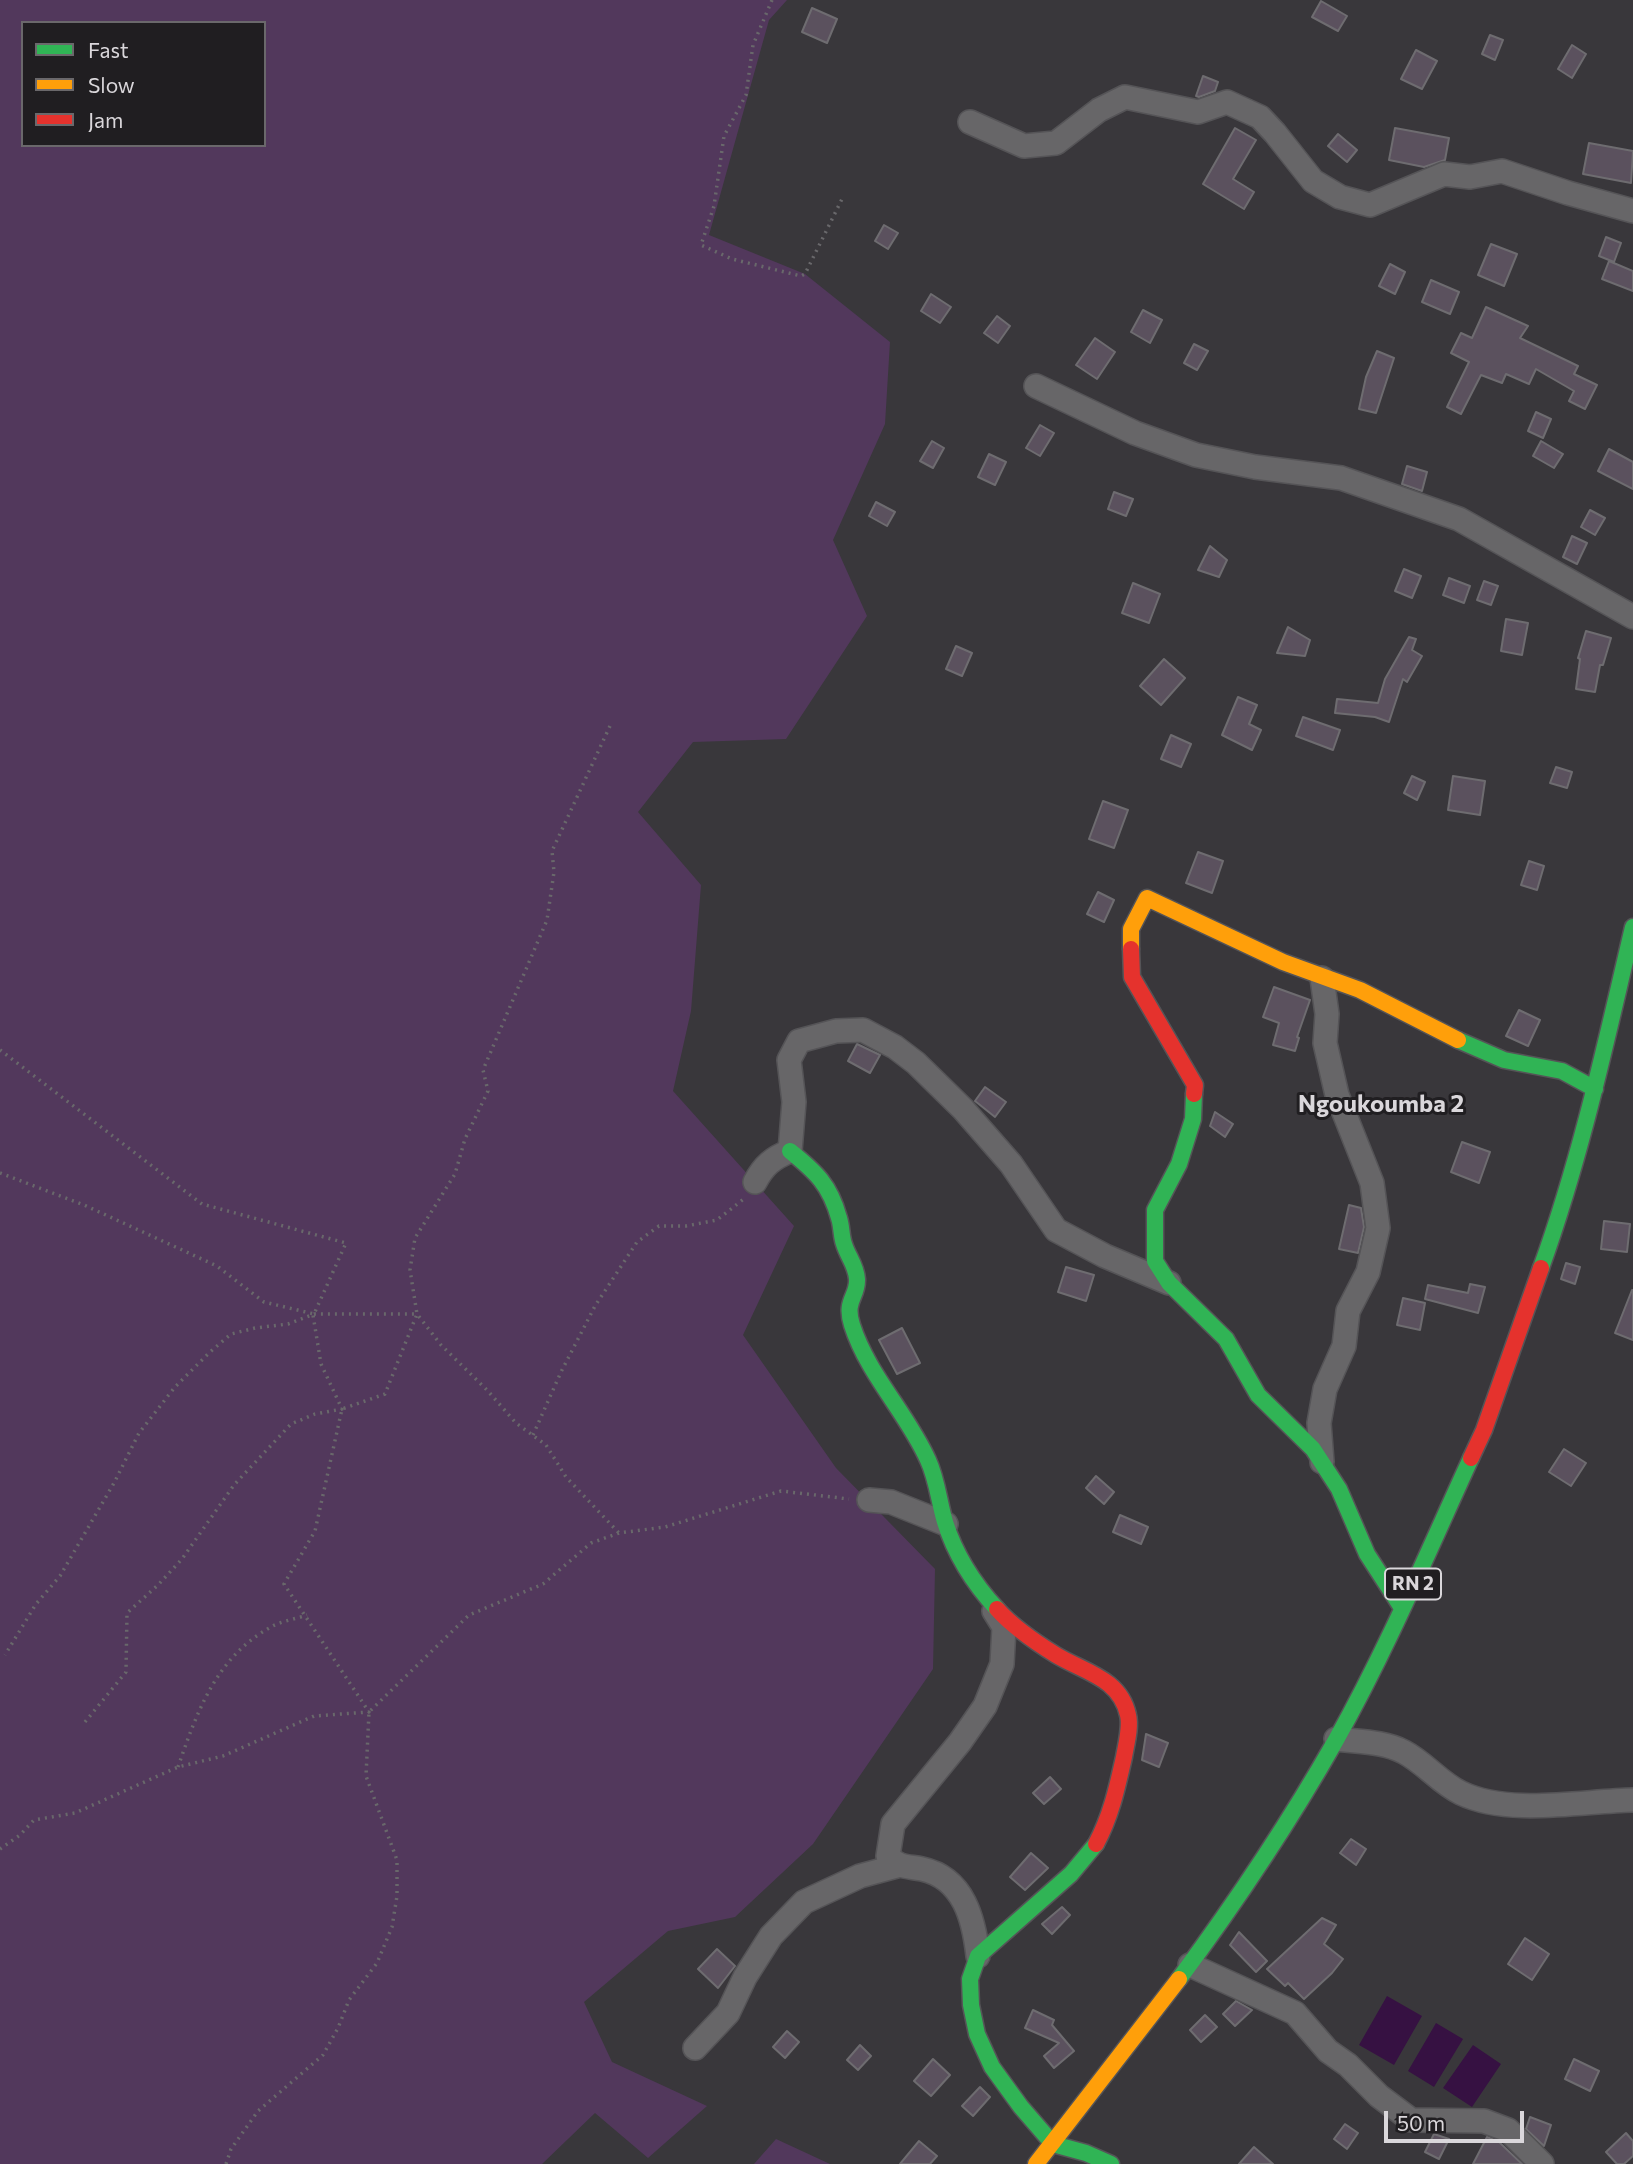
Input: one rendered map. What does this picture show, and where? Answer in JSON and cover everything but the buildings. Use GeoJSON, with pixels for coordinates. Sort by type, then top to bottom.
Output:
{"type":"FeatureCollection","features":[{"type":"Feature","properties":{"kind":"street"},"geometry":{"type":"LineString","coordinates":[[970,122],[1024,146],[1056,143],[1099,110],[1125,97],[1160,102],[1198,112],[1227,102],[1259,117],[1313,181],[1340,197],[1370,205],[1444,174],[1469,177],[1502,171],[1568,194],[1633,211]]}},
{"type":"Feature","properties":{"kind":"street"},"geometry":{"type":"LineString","coordinates":[[1036,386],[1135,433],[1196,455],[1255,467],[1341,478],[1459,519],[1633,617]]}},
{"type":"Feature","properties":{"kind":"street"},"geometry":{"type":"LineString","coordinates":[[1402,1608],[1367,1554],[1339,1489],[1313,1449],[1258,1395],[1226,1339],[1169,1283],[1154,1261],[1155,1210],[1179,1164],[1193,1119],[1195,1085],[1132,977],[1131,929],[1147,898],[1283,962],[1360,990],[1494,1057],[1562,1071],[1594,1088]]}},
{"type":"Feature","properties":{"kind":"street","name":"RN 2"},"geometry":{"type":"LineString","coordinates":[[1036,2164],[1235,1903],[1336,1739],[1402,1608],[1489,1418],[1558,1222],[1633,927]]}},
{"type":"Feature","properties":{"kind":"street"},"geometry":{"type":"LineString","coordinates":[[1322,978],[1327,1014],[1325,1044],[1336,1095],[1372,1183],[1378,1228],[1367,1272],[1348,1311],[1344,1346],[1325,1390],[1319,1423],[1323,1465]]}},
{"type":"Feature","properties":{"kind":"street"},"geometry":{"type":"LineString","coordinates":[[790,1151],[794,1102],[789,1060],[799,1041],[836,1031],[863,1030],[895,1047],[916,1063],[963,1109],[1011,1164],[1056,1230],[1105,1256],[1169,1283]]}},
{"type":"Feature","properties":{"kind":"street"},"geometry":{"type":"LineString","coordinates":[[755,1182],[773,1158],[790,1151]]}},
{"type":"Feature","properties":{"kind":"street"},"geometry":{"type":"LineString","coordinates":[[790,1151],[815,1171],[830,1190],[840,1220],[844,1245],[855,1266],[857,1283],[848,1304],[852,1325],[872,1368],[929,1461],[946,1524],[959,1556],[1004,1628],[1002,1664],[985,1706],[960,1742],[893,1824],[888,1856],[897,1866]]}},
{"type":"Feature","properties":{"kind":"street"},"geometry":{"type":"LineString","coordinates":[[869,1500],[891,1502],[946,1524]]}},
{"type":"Feature","properties":{"kind":"street"},"geometry":{"type":"LineString","coordinates":[[978,1956],[1071,1874],[1096,1845],[1108,1822],[1115,1800],[1127,1742],[1129,1716],[1120,1695],[1104,1678],[1059,1657],[1031,1639],[1007,1620],[986,1597]]}},
{"type":"Feature","properties":{"kind":"street"},"geometry":{"type":"LineString","coordinates":[[1336,1739],[1386,1745],[1406,1753],[1462,1793],[1493,1802],[1523,1805],[1633,1800]]}},
{"type":"Feature","properties":{"kind":"street"},"geometry":{"type":"LineString","coordinates":[[695,2048],[728,2013],[745,1977],[771,1936],[804,1902],[860,1876],[897,1866],[925,1870],[946,1879],[961,1895],[975,1925],[978,1956],[970,1979],[971,2005],[976,2034],[992,2067],[1053,2144],[1086,2153],[1111,2164]]}},
{"type":"Feature","properties":{"kind":"street"},"geometry":{"type":"LineString","coordinates":[[1190,1965],[1295,2013],[1328,2051],[1411,2120],[1484,2121],[1508,2130],[1542,2164]]}},
{"type":"Feature","properties":{"kind":"path"},"geometry":{"type":"LineString","coordinates":[[772,0],[753,45],[746,95],[724,136],[714,206],[701,245],[732,259],[801,276],[805,274],[843,197]]}},
{"type":"Feature","properties":{"kind":"path"},"geometry":{"type":"LineString","coordinates":[[610,726],[552,851],[554,872],[547,920],[483,1070],[488,1091],[465,1139],[455,1174],[415,1238],[410,1270],[417,1314],[441,1345],[516,1423],[546,1445],[566,1477],[619,1533]]}},
{"type":"Feature","properties":{"kind":"path"},"geometry":{"type":"LineString","coordinates":[[0,1051],[202,1205],[346,1243],[313,1315],[321,1364],[342,1409],[315,1531],[284,1584],[307,1615],[369,1713],[366,1776],[397,1860],[397,1896],[392,1927],[376,1963],[349,2000],[323,2055],[258,2110],[231,2150],[226,2164]]}},
{"type":"Feature","properties":{"kind":"path"},"geometry":{"type":"LineString","coordinates":[[0,1173],[84,1205],[217,1266],[264,1302],[313,1315],[417,1314]]}},
{"type":"Feature","properties":{"kind":"path"},"geometry":{"type":"LineString","coordinates":[[533,1435],[595,1306],[637,1242],[659,1226],[687,1226],[717,1220],[745,1198],[755,1182]]}},
{"type":"Feature","properties":{"kind":"path"},"geometry":{"type":"LineString","coordinates":[[85,1722],[126,1672],[127,1613],[182,1559],[234,1485],[290,1424],[385,1394],[417,1314]]}},
{"type":"Feature","properties":{"kind":"path"},"geometry":{"type":"LineString","coordinates":[[5,1655],[36,1604],[60,1576],[114,1483],[139,1433],[175,1387],[231,1334],[288,1324],[313,1315]]}},
{"type":"Feature","properties":{"kind":"path"},"geometry":{"type":"LineString","coordinates":[[0,1849],[20,1835],[34,1820],[75,1813],[178,1767],[223,1756],[314,1716],[369,1713],[469,1615],[543,1584],[591,1544],[619,1533],[665,1527],[780,1491],[869,1500]]}},
{"type":"Feature","properties":{"kind":"path"},"geometry":{"type":"LineString","coordinates":[[178,1767],[198,1710],[215,1677],[240,1650],[272,1626],[307,1615]]}},
{"type":"Feature","properties":{"kind":"shaded area"},"geometry":{"type":"Polygon","coordinates":[[[0,0],[787,0],[769,20],[709,235],[805,274],[890,342],[885,424],[833,540],[867,616],[786,739],[693,742],[638,812],[701,885],[691,1011],[673,1091],[794,1226],[743,1335],[836,1468],[935,1569],[933,1669],[813,1844],[735,1917],[668,1931],[584,2002],[612,2062],[707,2106],[648,2158],[595,2113],[542,2164],[0,2164],[0,0]]]}},
{"type":"Feature","properties":{"kind":"shaded area"},"geometry":{"type":"Polygon","coordinates":[[[1387,1996],[1422,2016],[1394,2065],[1359,2045],[1387,1996]]]}},
{"type":"Feature","properties":{"kind":"shaded area"},"geometry":{"type":"Polygon","coordinates":[[[1436,2023],[1463,2039],[1434,2087],[1408,2071],[1436,2023]]]}},
{"type":"Feature","properties":{"kind":"shaded area"},"geometry":{"type":"Polygon","coordinates":[[[1473,2045],[1501,2064],[1472,2107],[1443,2088],[1473,2045]]]}},
{"type":"Feature","properties":{"kind":"shaded area"},"geometry":{"type":"Polygon","coordinates":[[[776,2139],[830,2164],[754,2164],[776,2139]]]}},
{"type":"Feature","properties":{"kind":"traffic: fast"},"geometry":{"type":"LineString","coordinates":[[1541,1268],[1581,1142],[1633,927]]}},
{"type":"Feature","properties":{"kind":"traffic: fast"},"geometry":{"type":"LineString","coordinates":[[1458,1040],[1504,1060],[1562,1071],[1595,1089]]}},
{"type":"Feature","properties":{"kind":"traffic: fast"},"geometry":{"type":"LineString","coordinates":[[1194,1094],[1193,1119],[1179,1164],[1155,1210],[1155,1261],[1169,1283],[1226,1339],[1258,1395],[1313,1449],[1339,1489],[1367,1554],[1402,1608]]}},
{"type":"Feature","properties":{"kind":"traffic: fast"},"geometry":{"type":"LineString","coordinates":[[790,1151],[815,1173],[831,1197],[840,1221],[844,1244],[856,1274],[857,1285],[850,1304],[850,1317],[859,1343],[928,1460],[945,1522],[960,1557],[973,1579],[997,1609]]}},
{"type":"Feature","properties":{"kind":"traffic: fast"},"geometry":{"type":"LineString","coordinates":[[1179,1979],[1261,1862],[1336,1740],[1390,1636],[1471,1458]]}},
{"type":"Feature","properties":{"kind":"traffic: fast"},"geometry":{"type":"LineString","coordinates":[[1096,1844],[1071,1874],[978,1956],[970,1979],[971,2005],[977,2034],[992,2067],[1021,2107],[1053,2144],[1086,2153],[1111,2164]]}},
{"type":"Feature","properties":{"kind":"traffic: slow"},"geometry":{"type":"LineString","coordinates":[[1131,949],[1131,929],[1147,898],[1283,962],[1360,990],[1458,1040]]}},
{"type":"Feature","properties":{"kind":"traffic: slow"},"geometry":{"type":"LineString","coordinates":[[1036,2164],[1179,1979]]}},
{"type":"Feature","properties":{"kind":"traffic: jam"},"geometry":{"type":"LineString","coordinates":[[1131,949],[1132,977],[1195,1085],[1194,1094]]}},
{"type":"Feature","properties":{"kind":"traffic: jam"},"geometry":{"type":"LineString","coordinates":[[1471,1458],[1484,1430],[1541,1268]]}},
{"type":"Feature","properties":{"kind":"traffic: jam"},"geometry":{"type":"LineString","coordinates":[[997,1609],[1040,1645],[1109,1684],[1124,1702],[1129,1725],[1124,1757],[1110,1812],[1096,1844]]}},
{"type":"Feature","properties":{"kind":"district","name":"Ngoukoumba 2"},"geometry":{"type":"Point","coordinates":[1381,1104]}}]}
